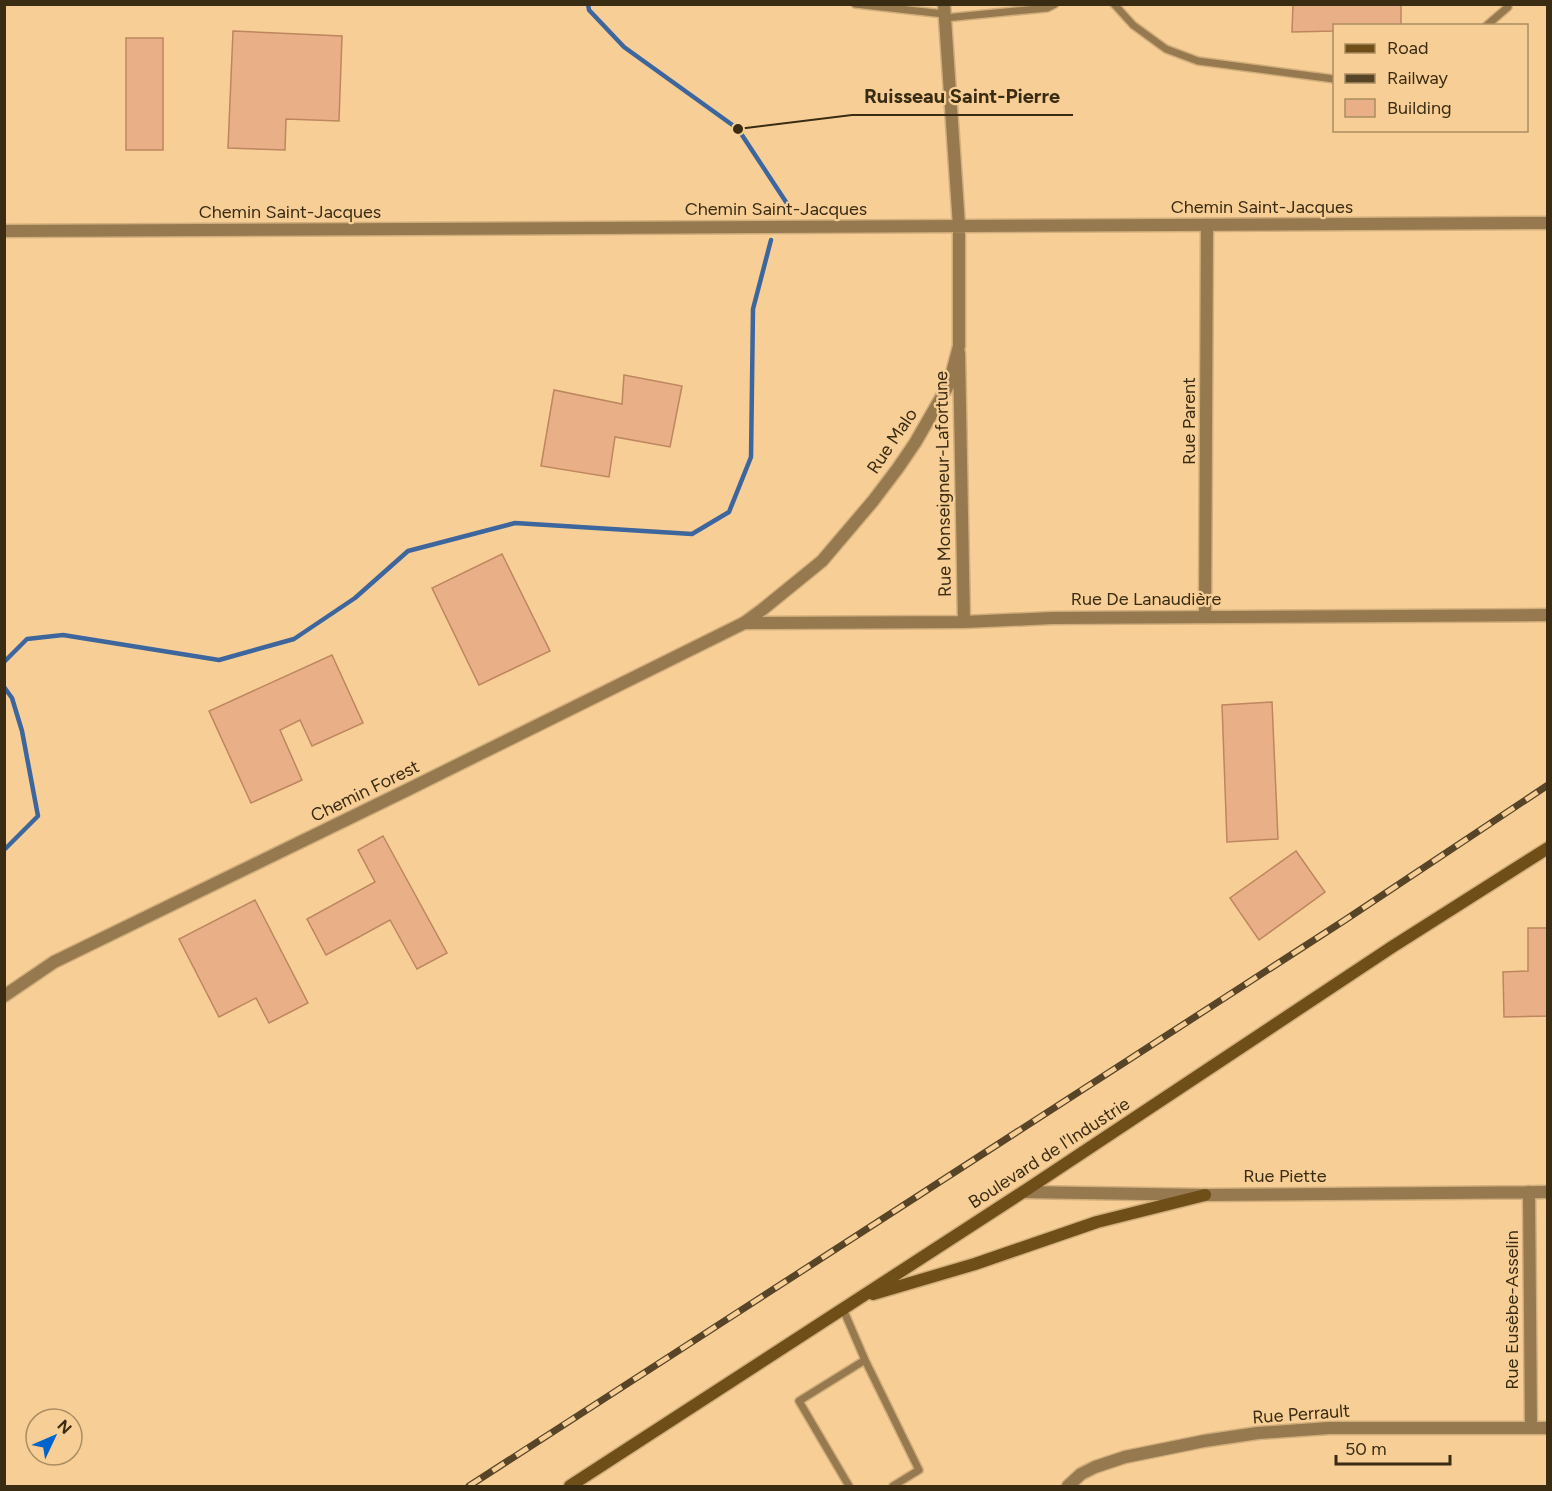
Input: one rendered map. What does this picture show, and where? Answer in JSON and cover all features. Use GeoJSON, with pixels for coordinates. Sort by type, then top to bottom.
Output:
{"type":"FeatureCollection","features":[{"type":"Feature","properties":{"kind":"main road","name":"Boulevard de l'Industrie"},"geometry":{"type":"LineString","coordinates":[[570,1486],[1023,1192],[1392,947],[1548,848]]}},
{"type":"Feature","properties":{"kind":"main road"},"geometry":{"type":"LineString","coordinates":[[861,1298],[975,1264],[1097,1222],[1205,1195]]}},
{"type":"Feature","properties":{"kind":"street","name":"Rue Malo"},"geometry":{"type":"LineString","coordinates":[[744,623],[822,561],[873,501],[915,443],[949,384],[959,346],[959,226],[944,12]]}},
{"type":"Feature","properties":{"kind":"street","name":"Chemin Saint-Jacques"},"geometry":{"type":"LineString","coordinates":[[4,231],[1548,223]]}},
{"type":"Feature","properties":{"kind":"street","name":"Rue Parent"},"geometry":{"type":"LineString","coordinates":[[1205,617],[1207,225]]}},
{"type":"Feature","properties":{"kind":"street","name":"Rue Monseigneur-Lafortune"},"geometry":{"type":"LineString","coordinates":[[959,346],[964,622]]}},
{"type":"Feature","properties":{"kind":"street","name":"Rue De Lanaudière"},"geometry":{"type":"LineString","coordinates":[[744,623],[964,622],[1052,618],[1548,615]]}},
{"type":"Feature","properties":{"kind":"street","name":"Chemin Forest"},"geometry":{"type":"LineString","coordinates":[[4,996],[54,962],[384,802],[744,623]]}},
{"type":"Feature","properties":{"kind":"street","name":"Rue Piette"},"geometry":{"type":"LineString","coordinates":[[1023,1192],[1205,1195],[1548,1192]]}},
{"type":"Feature","properties":{"kind":"street","name":"Rue Eusèbe-Asselin"},"geometry":{"type":"LineString","coordinates":[[1529,1192],[1531,1428]]}},
{"type":"Feature","properties":{"kind":"street","name":"Rue Perrault"},"geometry":{"type":"LineString","coordinates":[[1068,1486],[1081,1474],[1125,1457],[1258,1433],[1329,1428],[1548,1428]]}},
{"type":"Feature","properties":{"kind":"lane"},"geometry":{"type":"LineString","coordinates":[[855,4],[944,12],[1047,8],[1054,4]]}},
{"type":"Feature","properties":{"kind":"lane"},"geometry":{"type":"LineString","coordinates":[[1114,4],[1133,25],[1166,49],[1198,61],[1333,79]]}},
{"type":"Feature","properties":{"kind":"lane"},"geometry":{"type":"LineString","coordinates":[[1487,24],[1508,7]]}},
{"type":"Feature","properties":{"kind":"lane"},"geometry":{"type":"LineString","coordinates":[[843,1309],[865,1360],[919,1470],[893,1486]]}},
{"type":"Feature","properties":{"kind":"lane"},"geometry":{"type":"LineString","coordinates":[[849,1486],[799,1401],[865,1360]]}},
{"type":"Feature","properties":{"kind":"building"},"geometry":{"type":"Polygon","coordinates":[[[1293,4],[1401,4],[1401,24],[1333,24],[1333,31],[1292,32],[1293,4]]]}},
{"type":"Feature","properties":{"kind":"building"},"geometry":{"type":"Polygon","coordinates":[[[233,31],[342,36],[339,121],[286,119],[285,150],[228,148],[233,31]]]}},
{"type":"Feature","properties":{"kind":"building"},"geometry":{"type":"Polygon","coordinates":[[[126,38],[163,38],[163,150],[126,150],[126,38]]]}},
{"type":"Feature","properties":{"kind":"building"},"geometry":{"type":"Polygon","coordinates":[[[624,375],[682,386],[670,447],[615,437],[609,477],[541,466],[554,390],[622,404],[624,375]]]}},
{"type":"Feature","properties":{"kind":"building"},"geometry":{"type":"Polygon","coordinates":[[[502,554],[550,651],[479,685],[432,588],[502,554]]]}},
{"type":"Feature","properties":{"kind":"building"},"geometry":{"type":"Polygon","coordinates":[[[332,655],[363,723],[312,746],[300,720],[280,730],[302,780],[251,803],[209,711],[332,655]]]}},
{"type":"Feature","properties":{"kind":"building"},"geometry":{"type":"Polygon","coordinates":[[[1272,702],[1278,839],[1227,842],[1222,705],[1272,702]]]}},
{"type":"Feature","properties":{"kind":"building"},"geometry":{"type":"Polygon","coordinates":[[[383,836],[447,953],[417,969],[390,920],[326,955],[307,919],[375,882],[358,850],[383,836]]]}},
{"type":"Feature","properties":{"kind":"building"},"geometry":{"type":"Polygon","coordinates":[[[1296,851],[1325,892],[1259,940],[1230,898],[1296,851]]]}},
{"type":"Feature","properties":{"kind":"building"},"geometry":{"type":"Polygon","coordinates":[[[255,900],[308,1003],[269,1023],[256,998],[219,1017],[179,939],[255,900]]]}},
{"type":"Feature","properties":{"kind":"building"},"geometry":{"type":"Polygon","coordinates":[[[1528,928],[1548,928],[1548,1016],[1504,1017],[1503,972],[1528,971],[1528,928]]]}},
{"type":"Feature","properties":{"kind":"waterway"},"geometry":{"type":"LineString","coordinates":[[588,4],[589,10],[624,47],[738,129],[788,205],[784,214]]}},
{"type":"Feature","properties":{"kind":"waterway"},"geometry":{"type":"LineString","coordinates":[[4,662],[27,639],[63,635],[219,660],[294,639],[355,598],[408,551],[515,523],[692,534],[729,512],[751,457],[753,309],[771,240]]}},
{"type":"Feature","properties":{"kind":"waterway"},"geometry":{"type":"LineString","coordinates":[[4,687],[12,698],[22,731],[38,816],[4,850]]}},
{"type":"Feature","properties":{"kind":"railway"},"geometry":{"type":"LineString","coordinates":[[469,1486],[1345,920],[1548,785]]}},
{"type":"Feature","properties":{"kind":"place","name":"Ruisseau Saint-Pierre"},"geometry":{"type":"Point","coordinates":[738,129]}}]}
